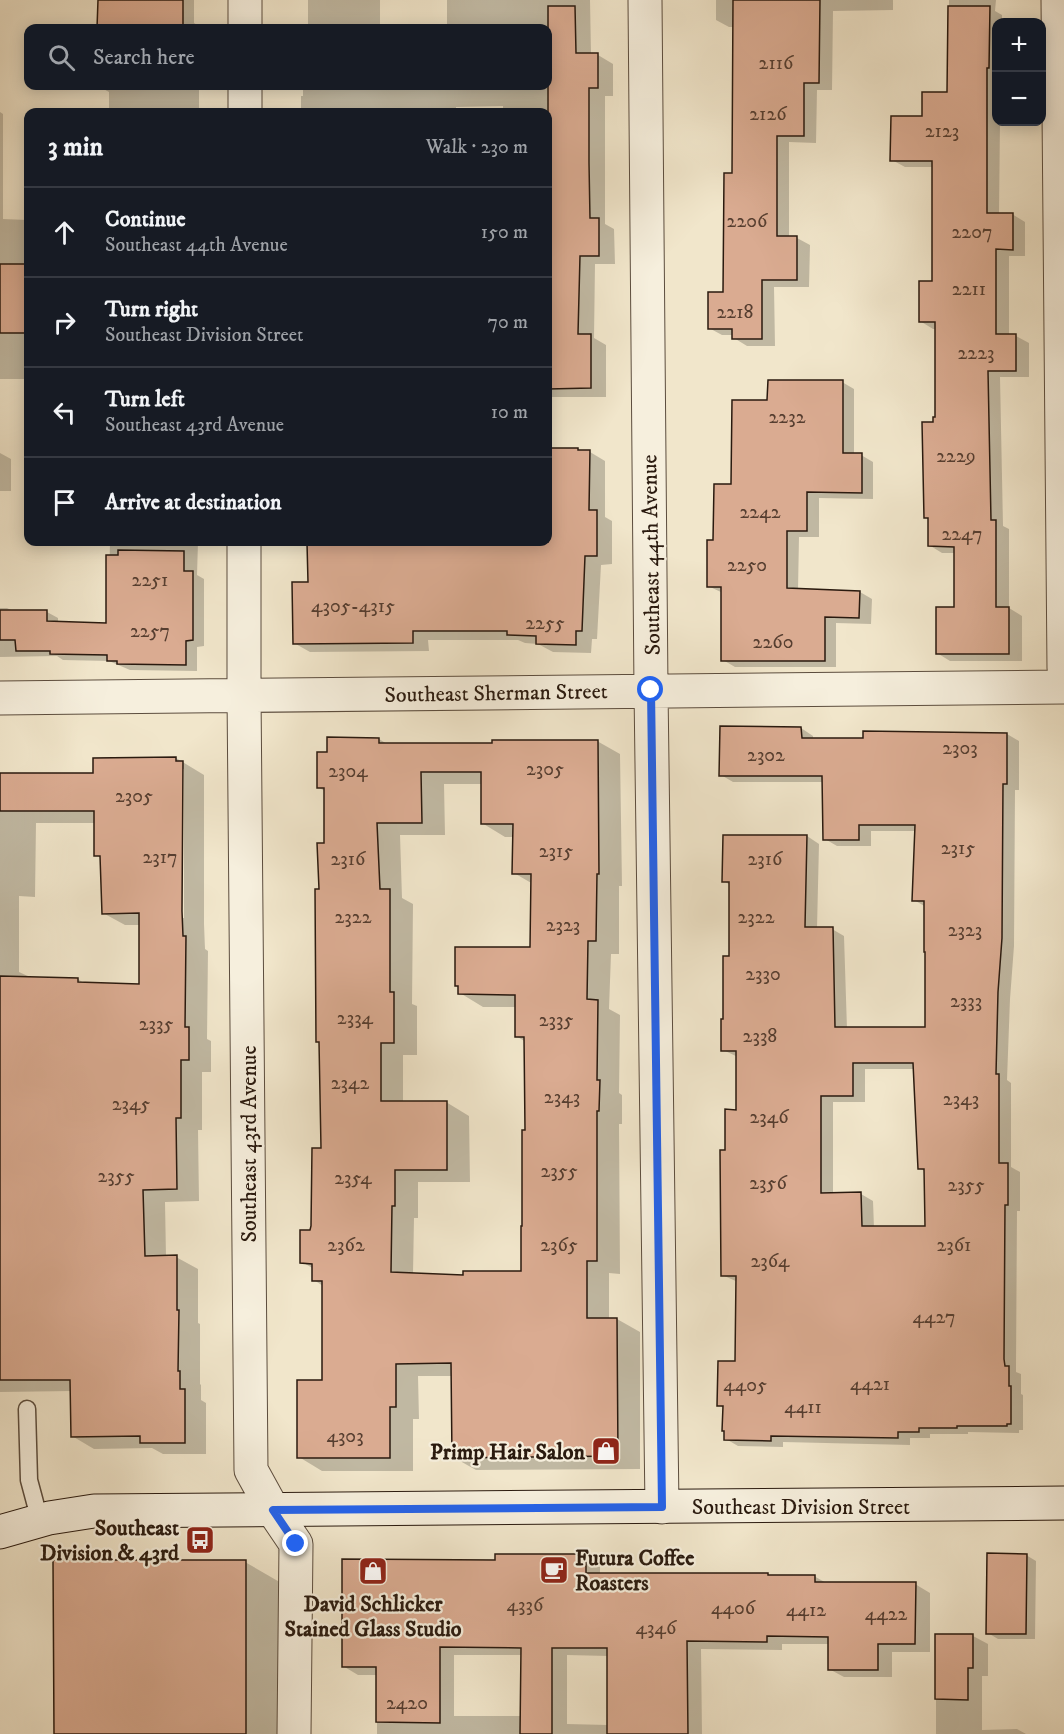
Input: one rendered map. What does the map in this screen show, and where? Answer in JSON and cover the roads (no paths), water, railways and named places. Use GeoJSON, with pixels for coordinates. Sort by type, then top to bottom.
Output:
{"type":"FeatureCollection","features":[{"type":"Feature","properties":{"kind":"street"},"geometry":{"type":"LineString","coordinates":[[245,0],[245,24]]}},
{"type":"Feature","properties":{"kind":"street","name":"Southeast 44th Avenue"},"geometry":{"type":"LineString","coordinates":[[645,0],[662,1507]]}},
{"type":"Feature","properties":{"kind":"street"},"geometry":{"type":"LineString","coordinates":[[1058,0],[1064,668]]}},
{"type":"Feature","properties":{"kind":"street"},"geometry":{"type":"LineString","coordinates":[[245,90],[245,108]]}},
{"type":"Feature","properties":{"kind":"street","name":"Southeast 43rd Avenue"},"geometry":{"type":"LineString","coordinates":[[244,546],[251,1470],[273,1510],[296,1544],[294,1734]]}},
{"type":"Feature","properties":{"kind":"street","name":"Southeast Sherman Street"},"geometry":{"type":"LineString","coordinates":[[0,698],[1064,687]]}},
{"type":"Feature","properties":{"kind":"street","name":"Southeast Division Street"},"geometry":{"type":"LineString","coordinates":[[0,1532],[40,1521],[94,1511],[1064,1503]]}},
{"type":"Feature","properties":{"kind":"lane"},"geometry":{"type":"LineString","coordinates":[[27,1409],[29,1480],[40,1521]]}},
{"type":"Feature","properties":{"kind":"place","name":"Primp Hair Salon"},"geometry":{"type":"Point","coordinates":[606,1451]}},
{"type":"Feature","properties":{"kind":"place","name":"Southeast Division & 43rd"},"geometry":{"type":"Point","coordinates":[200,1540]}},
{"type":"Feature","properties":{"kind":"place","name":"Futura Coffee Roasters"},"geometry":{"type":"Point","coordinates":[554,1570]}},
{"type":"Feature","properties":{"kind":"place","name":"David Schlicker Stained Glass Studio"},"geometry":{"type":"Point","coordinates":[373,1571]}}]}
